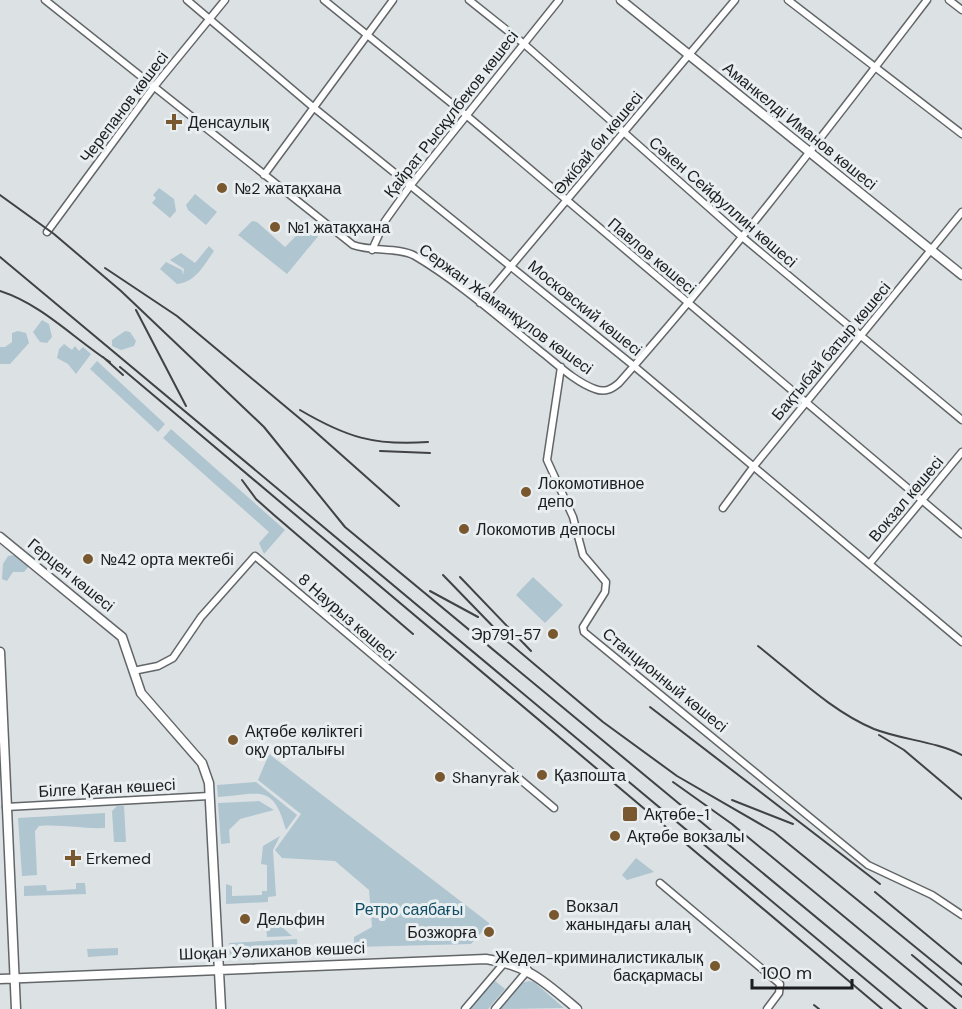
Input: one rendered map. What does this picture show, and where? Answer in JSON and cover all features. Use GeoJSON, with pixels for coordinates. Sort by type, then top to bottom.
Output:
{"type":"FeatureCollection","features":[{"type":"Feature","properties":{"kind":"street","name":"Московский көшесі"},"geometry":{"type":"LineString","coordinates":[[187,0],[313,107],[634,366],[962,642]]}},
{"type":"Feature","properties":{"kind":"street","name":"Черепанов көшесі"},"geometry":{"type":"LineString","coordinates":[[47,232],[153,88],[225,0]]}},
{"type":"Feature","properties":{"kind":"street","name":"Павлов көшесі"},"geometry":{"type":"LineString","coordinates":[[324,0],[466,115],[962,534]]}},
{"type":"Feature","properties":{"kind":"street"},"geometry":{"type":"LineString","coordinates":[[264,175],[393,0]]}},
{"type":"Feature","properties":{"kind":"street","name":"Сәкен Сейфуллин көшесі"},"geometry":{"type":"LineString","coordinates":[[469,0],[523,43],[624,135],[741,236],[962,420]]}},
{"type":"Feature","properties":{"kind":"street","name":"Қайрат Рысқұлбеков көшесі"},"geometry":{"type":"LineString","coordinates":[[372,250],[385,221],[410,186],[559,0]]}},
{"type":"Feature","properties":{"kind":"street","name":"Аманкелді Иманов көшесі"},"geometry":{"type":"LineString","coordinates":[[621,0],[962,275]]}},
{"type":"Feature","properties":{"kind":"street","name":"Әжібай би көшесі"},"geometry":{"type":"LineString","coordinates":[[480,303],[624,135],[735,0]]}},
{"type":"Feature","properties":{"kind":"street"},"geometry":{"type":"LineString","coordinates":[[788,0],[962,134]]}},
{"type":"Feature","properties":{"kind":"street"},"geometry":{"type":"LineString","coordinates":[[634,366],[810,153],[927,0]]}},
{"type":"Feature","properties":{"kind":"street"},"geometry":{"type":"LineString","coordinates":[[949,0],[962,10]]}},
{"type":"Feature","properties":{"kind":"street","name":"Сержан Жаманқұлов көшесі"},"geometry":{"type":"LineString","coordinates":[[47,1],[352,245],[372,250],[412,254],[480,303],[561,367],[596,390],[613,389],[634,366]]}},
{"type":"Feature","properties":{"kind":"street","name":"Бақтыбай батыр көшесі"},"geometry":{"type":"LineString","coordinates":[[723,508],[754,466],[962,212]]}},
{"type":"Feature","properties":{"kind":"street","name":"Станционный көшесі"},"geometry":{"type":"LineString","coordinates":[[561,367],[547,460],[573,517],[583,555],[606,582],[605,592],[584,627],[584,632],[868,865],[932,895],[962,915]]}},
{"type":"Feature","properties":{"kind":"street","name":"Вокзал көшесі"},"geometry":{"type":"LineString","coordinates":[[870,563],[962,452]]}},
{"type":"Feature","properties":{"kind":"street"},"geometry":{"type":"LineString","coordinates":[[955,461],[962,467]]}},
{"type":"Feature","properties":{"kind":"street","name":"Герцен көшесі"},"geometry":{"type":"LineString","coordinates":[[1,540],[122,637],[133,671]]}},
{"type":"Feature","properties":{"kind":"street","name":"8 Наурыз көшесі"},"geometry":{"type":"LineString","coordinates":[[133,671],[158,666],[172,658],[201,617],[255,556],[554,808]]}},
{"type":"Feature","properties":{"kind":"street"},"geometry":{"type":"LineString","coordinates":[[0,652],[4,813],[16,1009]]}},
{"type":"Feature","properties":{"kind":"street"},"geometry":{"type":"LineString","coordinates":[[133,671],[145,698],[202,763],[208,778],[221,1009]]}},
{"type":"Feature","properties":{"kind":"street","name":"Білге Қаған көшесі"},"geometry":{"type":"LineString","coordinates":[[4,813],[209,796]]}},
{"type":"Feature","properties":{"kind":"street"},"geometry":{"type":"LineString","coordinates":[[660,883],[780,984],[779,993],[766,1009]]}},
{"type":"Feature","properties":{"kind":"street","name":"Шоқан Уәлиханов көшесі"},"geometry":{"type":"LineString","coordinates":[[0,979],[473,959],[505,962],[528,970],[577,1009]]}},
{"type":"Feature","properties":{"kind":"street"},"geometry":{"type":"LineString","coordinates":[[465,1009],[505,962]]}},
{"type":"Feature","properties":{"kind":"street"},"geometry":{"type":"LineString","coordinates":[[495,1009],[528,970]]}},
{"type":"Feature","properties":{"kind":"green space"},"geometry":{"type":"Polygon","coordinates":[[[159,188],[174,199],[176,211],[170,218],[152,203],[156,198],[153,195],[159,188]]]}},
{"type":"Feature","properties":{"kind":"green space"},"geometry":{"type":"Polygon","coordinates":[[[195,194],[217,212],[206,225],[188,210],[186,205],[195,194]]]}},
{"type":"Feature","properties":{"kind":"green space"},"geometry":{"type":"Polygon","coordinates":[[[252,221],[257,222],[285,247],[296,236],[315,231],[320,234],[287,274],[238,235],[252,221]]]}},
{"type":"Feature","properties":{"kind":"green space"},"geometry":{"type":"Polygon","coordinates":[[[209,246],[214,251],[199,272],[184,283],[177,284],[160,269],[166,262],[182,270],[183,275],[184,269],[170,260],[181,253],[195,263],[209,246]]]}},
{"type":"Feature","properties":{"kind":"green space"},"geometry":{"type":"Polygon","coordinates":[[[42,320],[49,324],[52,337],[47,343],[40,342],[33,332],[42,320]]]}},
{"type":"Feature","properties":{"kind":"green space"},"geometry":{"type":"Polygon","coordinates":[[[18,331],[26,333],[29,343],[10,364],[0,364],[0,347],[5,347],[12,342],[12,333],[18,331]]]}},
{"type":"Feature","properties":{"kind":"green space"},"geometry":{"type":"Polygon","coordinates":[[[125,331],[130,332],[136,341],[134,346],[121,350],[112,346],[112,340],[125,331]]]}},
{"type":"Feature","properties":{"kind":"green space"},"geometry":{"type":"Polygon","coordinates":[[[64,344],[72,350],[75,346],[79,351],[83,347],[91,354],[76,374],[68,364],[57,358],[59,349],[64,344]]]}},
{"type":"Feature","properties":{"kind":"green space"},"geometry":{"type":"Polygon","coordinates":[[[97,361],[165,424],[158,432],[90,369],[97,361]]]}},
{"type":"Feature","properties":{"kind":"green space"},"geometry":{"type":"Polygon","coordinates":[[[171,429],[285,530],[264,554],[259,543],[269,532],[163,438],[171,429]]]}},
{"type":"Feature","properties":{"kind":"green space"},"geometry":{"type":"Polygon","coordinates":[[[15,555],[29,566],[24,572],[13,572],[7,581],[2,579],[3,564],[8,556],[15,555]]]}},
{"type":"Feature","properties":{"kind":"green space"},"geometry":{"type":"Polygon","coordinates":[[[533,577],[563,605],[545,623],[516,595],[533,577]]]}},
{"type":"Feature","properties":{"kind":"green space","name":"Ретро саябағы"},"geometry":{"type":"Polygon","coordinates":[[[269,754],[489,924],[471,944],[354,947],[354,937],[372,927],[369,890],[335,861],[282,858],[275,850],[301,814],[258,780],[269,754]]]}},
{"type":"Feature","properties":{"kind":"green space"},"geometry":{"type":"Polygon","coordinates":[[[256,782],[297,815],[286,830],[276,805],[270,798],[255,794],[218,797],[217,785],[256,782]]]}},
{"type":"Feature","properties":{"kind":"green space"},"geometry":{"type":"Polygon","coordinates":[[[259,801],[274,810],[240,819],[229,830],[230,843],[221,844],[218,803],[259,801]]]}},
{"type":"Feature","properties":{"kind":"green space"},"geometry":{"type":"Polygon","coordinates":[[[117,806],[124,806],[126,842],[114,842],[112,811],[117,806]]]}},
{"type":"Feature","properties":{"kind":"green space"},"geometry":{"type":"Polygon","coordinates":[[[105,813],[105,828],[39,826],[35,831],[37,875],[22,876],[18,818],[105,813]]]}},
{"type":"Feature","properties":{"kind":"green space"},"geometry":{"type":"Polygon","coordinates":[[[280,836],[273,850],[276,896],[268,897],[268,902],[226,904],[226,884],[232,886],[232,896],[262,895],[262,891],[267,891],[267,865],[261,864],[263,846],[280,836]]]}},
{"type":"Feature","properties":{"kind":"green space"},"geometry":{"type":"Polygon","coordinates":[[[636,858],[654,872],[627,880],[622,875],[636,858]]]}},
{"type":"Feature","properties":{"kind":"green space"},"geometry":{"type":"Polygon","coordinates":[[[76,883],[85,883],[86,894],[24,896],[24,886],[46,885],[47,891],[76,889],[76,883]]]}},
{"type":"Feature","properties":{"kind":"green space"},"geometry":{"type":"Polygon","coordinates":[[[265,912],[292,936],[267,937],[265,912]]]}},
{"type":"Feature","properties":{"kind":"green space"},"geometry":{"type":"Polygon","coordinates":[[[297,939],[298,954],[230,958],[229,943],[297,939]]]}},
{"type":"Feature","properties":{"kind":"green space"},"geometry":{"type":"Polygon","coordinates":[[[118,948],[118,955],[88,957],[87,949],[118,948]]]}},
{"type":"Feature","properties":{"kind":"green space"},"geometry":{"type":"Polygon","coordinates":[[[494,980],[505,989],[488,1009],[470,1009],[494,980]]]}},
{"type":"Feature","properties":{"kind":"green space"},"geometry":{"type":"Polygon","coordinates":[[[534,982],[564,1008],[500,1009],[522,983],[534,982]]]}},
{"type":"Feature","properties":{"kind":"railway"},"geometry":{"type":"LineString","coordinates":[[0,195],[54,234],[121,291],[264,427],[345,527],[927,1009]]}},
{"type":"Feature","properties":{"kind":"railway"},"geometry":{"type":"LineString","coordinates":[[0,257],[901,1009]]}},
{"type":"Feature","properties":{"kind":"railway"},"geometry":{"type":"LineString","coordinates":[[105,268],[177,316],[310,427],[399,506]]}},
{"type":"Feature","properties":{"kind":"railway"},"geometry":{"type":"LineString","coordinates":[[0,291],[44,313],[110,362]]}},
{"type":"Feature","properties":{"kind":"railway"},"geometry":{"type":"LineString","coordinates":[[136,310],[186,406]]}},
{"type":"Feature","properties":{"kind":"railway"},"geometry":{"type":"LineString","coordinates":[[103,357],[123,375]]}},
{"type":"Feature","properties":{"kind":"railway"},"geometry":{"type":"LineString","coordinates":[[120,367],[882,1009]]}},
{"type":"Feature","properties":{"kind":"railway"},"geometry":{"type":"LineString","coordinates":[[300,410],[332,427],[361,438],[392,442],[428,442]]}},
{"type":"Feature","properties":{"kind":"railway"},"geometry":{"type":"LineString","coordinates":[[380,451],[430,453]]}},
{"type":"Feature","properties":{"kind":"railway"},"geometry":{"type":"LineString","coordinates":[[242,480],[256,499],[413,634]]}},
{"type":"Feature","properties":{"kind":"railway"},"geometry":{"type":"LineString","coordinates":[[443,575],[508,642],[603,722],[677,776],[774,832],[962,985]]}},
{"type":"Feature","properties":{"kind":"railway"},"geometry":{"type":"LineString","coordinates":[[460,577],[531,651]]}},
{"type":"Feature","properties":{"kind":"railway"},"geometry":{"type":"LineString","coordinates":[[430,591],[478,617]]}},
{"type":"Feature","properties":{"kind":"railway"},"geometry":{"type":"LineString","coordinates":[[758,646],[813,691],[858,721],[885,733],[952,750],[962,755]]}},
{"type":"Feature","properties":{"kind":"railway"},"geometry":{"type":"LineString","coordinates":[[650,707],[880,884]]}},
{"type":"Feature","properties":{"kind":"railway"},"geometry":{"type":"LineString","coordinates":[[879,735],[904,750],[962,799]]}},
{"type":"Feature","properties":{"kind":"railway"},"geometry":{"type":"LineString","coordinates":[[673,782],[732,824],[956,1009]]}},
{"type":"Feature","properties":{"kind":"railway"},"geometry":{"type":"LineString","coordinates":[[732,800],[793,824]]}},
{"type":"Feature","properties":{"kind":"railway"},"geometry":{"type":"LineString","coordinates":[[875,892],[962,964]]}},
{"type":"Feature","properties":{"kind":"railway"},"geometry":{"type":"LineString","coordinates":[[912,955],[962,997]]}},
{"type":"Feature","properties":{"kind":"railway"},"geometry":{"type":"LineString","coordinates":[[814,1005],[819,1009]]}},
{"type":"Feature","properties":{"kind":"place","name":"Денсаулық"},"geometry":{"type":"Point","coordinates":[174,122]}},
{"type":"Feature","properties":{"kind":"place","name":"№2 жатақхана"},"geometry":{"type":"Point","coordinates":[222,188]}},
{"type":"Feature","properties":{"kind":"place","name":"№1 жатақхана"},"geometry":{"type":"Point","coordinates":[275,227]}},
{"type":"Feature","properties":{"kind":"place","name":"Локомотивное депо"},"geometry":{"type":"Point","coordinates":[526,492]}},
{"type":"Feature","properties":{"kind":"place","name":"Локомотив депосы"},"geometry":{"type":"Point","coordinates":[464,529]}},
{"type":"Feature","properties":{"kind":"place","name":"№42 орта мектебі"},"geometry":{"type":"Point","coordinates":[88,559]}},
{"type":"Feature","properties":{"kind":"place","name":"Эр791-57"},"geometry":{"type":"Point","coordinates":[553,634]}},
{"type":"Feature","properties":{"kind":"place","name":"Ақтөбе көліктегі оқу орталығы"},"geometry":{"type":"Point","coordinates":[233,740]}},
{"type":"Feature","properties":{"kind":"place","name":"Қазпошта"},"geometry":{"type":"Point","coordinates":[542,775]}},
{"type":"Feature","properties":{"kind":"place","name":"Shanyrak"},"geometry":{"type":"Point","coordinates":[440,777]}},
{"type":"Feature","properties":{"kind":"place","name":"Ақтөбе-1"},"geometry":{"type":"Point","coordinates":[630,814]}},
{"type":"Feature","properties":{"kind":"place","name":"Ақтөбе вокзалы"},"geometry":{"type":"Point","coordinates":[615,836]}},
{"type":"Feature","properties":{"kind":"place","name":"Erkemed"},"geometry":{"type":"Point","coordinates":[73,858]}},
{"type":"Feature","properties":{"kind":"place","name":"Вокзал жанындағы алаң"},"geometry":{"type":"Point","coordinates":[554,915]}},
{"type":"Feature","properties":{"kind":"place","name":"Дельфин"},"geometry":{"type":"Point","coordinates":[245,919]}},
{"type":"Feature","properties":{"kind":"place","name":"Бозжорға"},"geometry":{"type":"Point","coordinates":[489,932]}},
{"type":"Feature","properties":{"kind":"place","name":"Жедел-криминалистикалық басқармасы"},"geometry":{"type":"Point","coordinates":[715,966]}}]}
